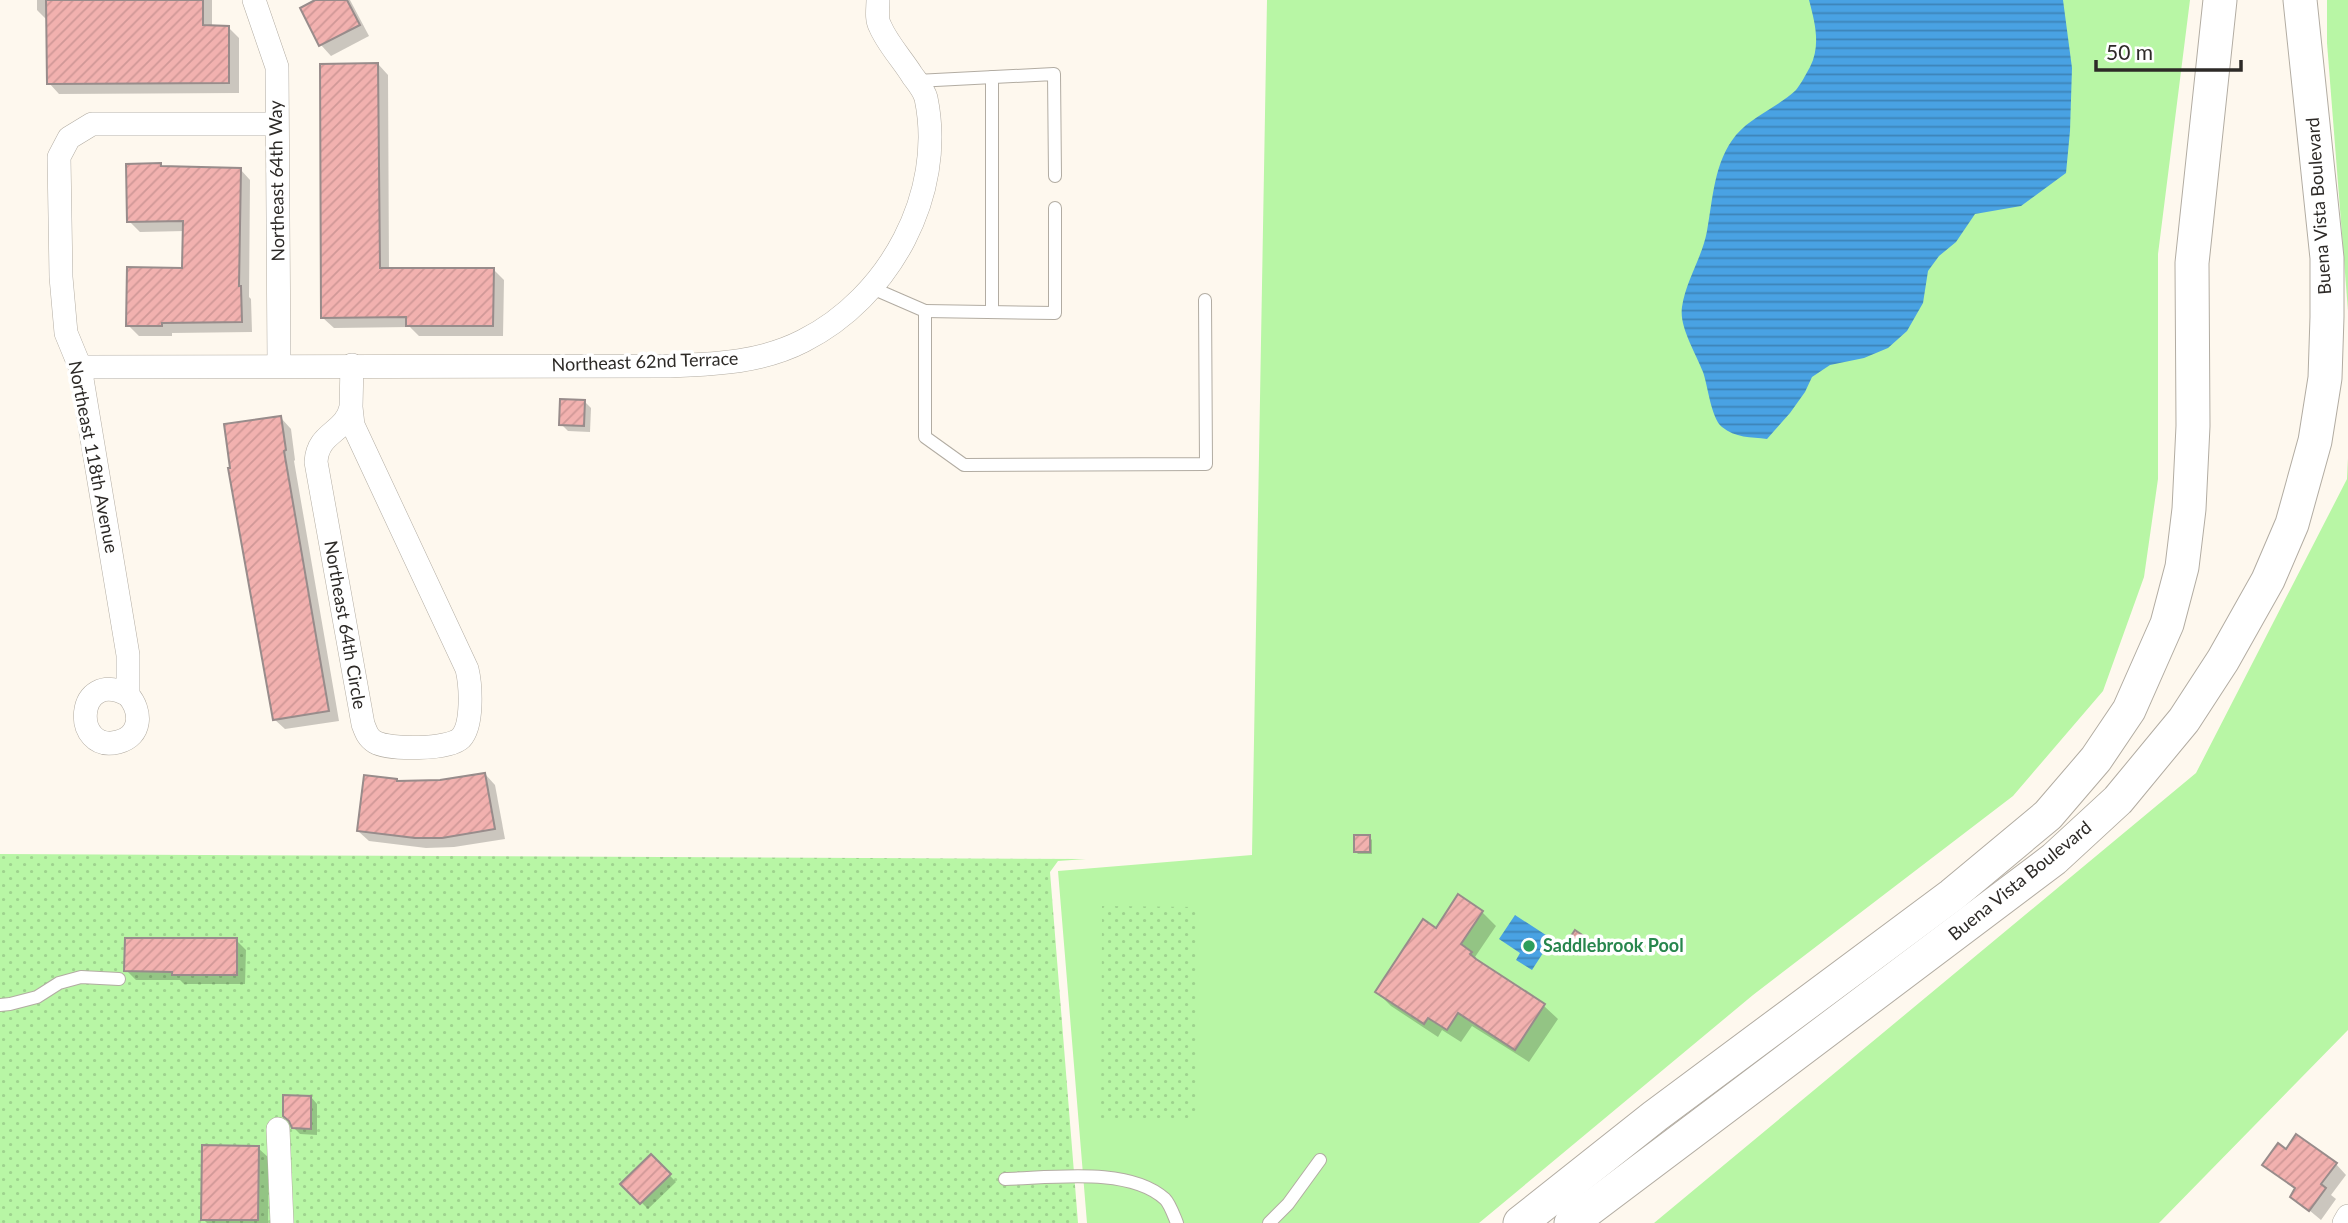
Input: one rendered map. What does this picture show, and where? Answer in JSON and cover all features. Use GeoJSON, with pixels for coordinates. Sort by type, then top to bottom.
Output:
{"type":"FeatureCollection","features":[{"type":"Feature","properties":{"kind":"main road","name":"Buena Vista Boulevard"},"geometry":{"type":"LineString","coordinates":[[1520,1223],[1655,1116],[1952,895],[2048,815],[2096,759],[2129,710],[2167,624],[2182,567],[2189,509],[2193,426],[2192,263],[2220,0]]}},
{"type":"Feature","properties":{"kind":"main road","name":"Buena Vista Boulevard"},"geometry":{"type":"LineString","coordinates":[[1571,1223],[2054,859],[2118,800],[2184,720],[2223,660],[2268,579],[2292,524],[2315,441],[2325,379],[2327,258],[2300,0]]}},
{"type":"Feature","properties":{"kind":"street","name":"Northeast 64th Way"},"geometry":{"type":"LineString","coordinates":[[254,0],[277,67],[279,366]]}},
{"type":"Feature","properties":{"kind":"street","name":"Northeast 62nd Terrace"},"geometry":{"type":"LineString","coordinates":[[79,367],[728,364],[760,357],[801,342],[827,327],[872,288],[899,251],[913,221],[926,179],[930,150],[925,95],[878,24],[878,0]]}},
{"type":"Feature","properties":{"kind":"street","name":"Northeast 118th Avenue"},"geometry":{"type":"LineString","coordinates":[[128,695],[128,655],[79,367],[66,333],[61,277],[59,157],[69,138],[92,124],[276,124]]}},
{"type":"Feature","properties":{"kind":"street","name":"Northeast 64th Circle"},"geometry":{"type":"LineString","coordinates":[[351,407],[343,425],[320,444],[316,462],[363,724],[368,736],[386,747],[441,747],[453,744],[463,734],[469,722],[467,669],[354,425],[351,407],[352,365]]}},
{"type":"Feature","properties":{"kind":"street"},"geometry":{"type":"LineString","coordinates":[[278,1129],[282,1223]]}},
{"type":"Feature","properties":{"kind":"street"},"geometry":{"type":"LineString","coordinates":[[2344,1223],[2348,1216]]}},
{"type":"Feature","properties":{"kind":"lane"},"geometry":{"type":"LineString","coordinates":[[916,80],[1054,74],[1055,176]]}},
{"type":"Feature","properties":{"kind":"lane"},"geometry":{"type":"LineString","coordinates":[[992,77],[992,312]]}},
{"type":"Feature","properties":{"kind":"lane"},"geometry":{"type":"LineString","coordinates":[[872,288],[925,311],[1055,313],[1055,208]]}},
{"type":"Feature","properties":{"kind":"lane"},"geometry":{"type":"LineString","coordinates":[[925,311],[925,438],[964,465],[1206,464],[1205,300]]}},
{"type":"Feature","properties":{"kind":"lane"},"geometry":{"type":"LineString","coordinates":[[0,1005],[37,997],[59,983],[81,978],[119,979]]}},
{"type":"Feature","properties":{"kind":"lane"},"geometry":{"type":"LineString","coordinates":[[1269,1223],[1288,1204],[1320,1160]]}},
{"type":"Feature","properties":{"kind":"lane"},"geometry":{"type":"LineString","coordinates":[[1005,1179],[1100,1176],[1139,1183],[1166,1200],[1177,1223]]}},
{"type":"Feature","properties":{"kind":"green space"},"geometry":{"type":"Polygon","coordinates":[[[1267,0],[2190,0],[2158,254],[2158,479],[2144,577],[2103,691],[2013,796],[1753,995],[1479,1223],[1087,1223],[1058,871],[1252,855],[1267,0]]]}},
{"type":"Feature","properties":{"kind":"green space"},"geometry":{"type":"Polygon","coordinates":[[[2327,0],[2348,0],[2348,311],[2327,43],[2327,0]]]}},
{"type":"Feature","properties":{"kind":"green space"},"geometry":{"type":"Polygon","coordinates":[[[2348,458],[2348,1030],[2159,1223],[1654,1223],[2196,773],[2347,479],[2348,458]]]}},
{"type":"Feature","properties":{"kind":"green space"},"geometry":{"type":"Polygon","coordinates":[[[0,854],[1086,859],[1058,861],[1050,872],[1078,1223],[0,1223],[0,854]]]}},
{"type":"Feature","properties":{"kind":"green space"},"geometry":{"type":"Polygon","coordinates":[[[1102,906],[1199,907],[1198,1120],[1101,1120],[1102,906]]]}},
{"type":"Feature","properties":{"kind":"water"},"geometry":{"type":"Polygon","coordinates":[[[1809,0],[2063,0],[2072,68],[2066,173],[2021,206],[1975,214],[1956,242],[1939,256],[1928,271],[1923,303],[1907,331],[1888,348],[1864,358],[1830,365],[1812,377],[1790,413],[1767,439],[1749,437],[1727,431],[1718,423],[1703,372],[1685,331],[1682,307],[1705,241],[1723,157],[1736,135],[1796,90],[1810,67],[1816,42],[1809,0]]]}},
{"type":"Feature","properties":{"kind":"water","name":"Saddlebrook Pool"},"geometry":{"type":"Polygon","coordinates":[[[1515,915],[1552,939],[1532,970],[1516,960],[1520,953],[1499,939],[1515,915]]]}},
{"type":"Feature","properties":{"kind":"building"},"geometry":{"type":"Polygon","coordinates":[[[46,0],[203,0],[203,25],[229,26],[229,83],[47,84],[46,0]]]}},
{"type":"Feature","properties":{"kind":"building"},"geometry":{"type":"Polygon","coordinates":[[[315,0],[347,0],[360,25],[319,46],[300,8],[315,0]]]}},
{"type":"Feature","properties":{"kind":"building"},"geometry":{"type":"Polygon","coordinates":[[[378,63],[380,268],[494,268],[493,326],[406,326],[406,317],[321,318],[320,64],[378,63]]]}},
{"type":"Feature","properties":{"kind":"building"},"geometry":{"type":"Polygon","coordinates":[[[161,163],[161,166],[241,168],[239,286],[242,322],[126,326],[127,267],[182,268],[183,221],[127,222],[126,164],[161,163]]]}},
{"type":"Feature","properties":{"kind":"building"},"geometry":{"type":"Polygon","coordinates":[[[560,399],[585,400],[584,426],[559,425],[560,399]]]}},
{"type":"Feature","properties":{"kind":"building"},"geometry":{"type":"Polygon","coordinates":[[[281,416],[284,451],[329,711],[273,720],[228,468],[224,424],[281,416]]]}},
{"type":"Feature","properties":{"kind":"building"},"geometry":{"type":"Polygon","coordinates":[[[485,773],[495,829],[442,838],[415,838],[357,831],[364,775],[397,781],[440,780],[485,773]]]}},
{"type":"Feature","properties":{"kind":"building"},"geometry":{"type":"Polygon","coordinates":[[[1354,835],[1370,835],[1370,852],[1354,852],[1354,835]]]}},
{"type":"Feature","properties":{"kind":"building"},"geometry":{"type":"Polygon","coordinates":[[[1458,894],[1483,911],[1461,944],[1472,952],[1470,954],[1476,959],[1545,1004],[1515,1050],[1458,1013],[1447,1030],[1428,1018],[1424,1024],[1375,992],[1423,919],[1436,928],[1458,894]]]}},
{"type":"Feature","properties":{"kind":"building"},"geometry":{"type":"Polygon","coordinates":[[[1575,930],[1588,939],[1578,954],[1565,945],[1575,930]]]}},
{"type":"Feature","properties":{"kind":"building"},"geometry":{"type":"Polygon","coordinates":[[[125,938],[237,938],[237,975],[172,975],[172,972],[124,971],[125,938]]]}},
{"type":"Feature","properties":{"kind":"building"},"geometry":{"type":"Polygon","coordinates":[[[283,1095],[311,1096],[311,1129],[292,1128],[283,1116],[283,1095]]]}},
{"type":"Feature","properties":{"kind":"building"},"geometry":{"type":"Polygon","coordinates":[[[2296,1134],[2337,1163],[2321,1184],[2326,1188],[2309,1211],[2290,1197],[2295,1188],[2262,1165],[2278,1143],[2286,1149],[2296,1134]]]}},
{"type":"Feature","properties":{"kind":"building"},"geometry":{"type":"Polygon","coordinates":[[[202,1145],[259,1146],[258,1220],[201,1220],[202,1145]]]}},
{"type":"Feature","properties":{"kind":"building"},"geometry":{"type":"Polygon","coordinates":[[[651,1154],[671,1174],[640,1204],[620,1184],[651,1154]]]}},
{"type":"Feature","properties":{"kind":"place","name":"Saddlebrook Pool"},"geometry":{"type":"Point","coordinates":[1529,946]}}]}
